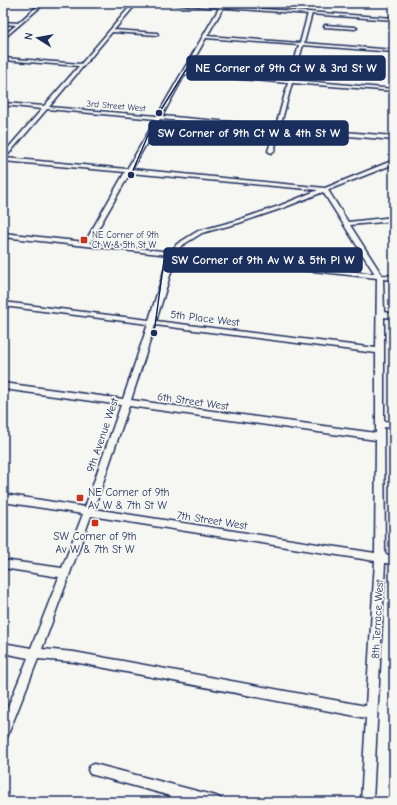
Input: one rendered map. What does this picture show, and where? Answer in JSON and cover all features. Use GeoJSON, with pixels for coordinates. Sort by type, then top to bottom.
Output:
{"type":"FeatureCollection","features":[{"type":"Feature","properties":{"kind":"street"},"geometry":{"type":"LineString","coordinates":[[3,38],[43,3]]}},
{"type":"Feature","properties":{"kind":"street"},"geometry":{"type":"LineString","coordinates":[[3,158],[135,3]]}},
{"type":"Feature","properties":{"kind":"street"},"geometry":{"type":"LineString","coordinates":[[156,3],[222,5],[394,19]]}},
{"type":"Feature","properties":{"kind":"street"},"geometry":{"type":"LineString","coordinates":[[86,244],[222,5]]}},
{"type":"Feature","properties":{"kind":"street"},"geometry":{"type":"LineString","coordinates":[[270,151],[310,13]]}},
{"type":"Feature","properties":{"kind":"street"},"geometry":{"type":"LineString","coordinates":[[3,23],[19,24]]}},
{"type":"Feature","properties":{"kind":"street"},"geometry":{"type":"LineString","coordinates":[[325,26],[355,28]]}},
{"type":"Feature","properties":{"kind":"street"},"geometry":{"type":"LineString","coordinates":[[111,31],[157,34]]}},
{"type":"Feature","properties":{"kind":"street"},"geometry":{"type":"LineString","coordinates":[[204,37],[394,51]]}},
{"type":"Feature","properties":{"kind":"street"},"geometry":{"type":"LineString","coordinates":[[3,59],[81,65]]}},
{"type":"Feature","properties":{"kind":"street"},"geometry":{"type":"LineString","coordinates":[[184,73],[394,90]]}},
{"type":"Feature","properties":{"kind":"street","name":"3rd Street West"},"geometry":{"type":"LineString","coordinates":[[3,104],[394,138]]}},
{"type":"Feature","properties":{"kind":"street"},"geometry":{"type":"LineString","coordinates":[[3,158],[324,189]]}},
{"type":"Feature","properties":{"kind":"street"},"geometry":{"type":"LineString","coordinates":[[173,254],[179,245],[200,232],[252,217],[394,162]]}},
{"type":"Feature","properties":{"kind":"street"},"geometry":{"type":"LineString","coordinates":[[324,189],[380,277]]}},
{"type":"Feature","properties":{"kind":"street"},"geometry":{"type":"LineString","coordinates":[[347,224],[394,219]]}},
{"type":"Feature","properties":{"kind":"street"},"geometry":{"type":"LineString","coordinates":[[3,235],[394,278]]}},
{"type":"Feature","properties":{"kind":"street","name":"9th Avenue West"},"geometry":{"type":"LineString","coordinates":[[3,733],[35,654],[88,512],[126,404],[173,254]]}},
{"type":"Feature","properties":{"kind":"street","name":"8th Terrace West"},"geometry":{"type":"LineString","coordinates":[[367,802],[380,558],[380,277]]}},
{"type":"Feature","properties":{"kind":"street","name":"5th Place West"},"geometry":{"type":"LineString","coordinates":[[3,304],[380,351]]}},
{"type":"Feature","properties":{"kind":"street"},"geometry":{"type":"LineString","coordinates":[[380,314],[394,316]]}},
{"type":"Feature","properties":{"kind":"street","name":"6th Street West"},"geometry":{"type":"LineString","coordinates":[[3,386],[380,438]]}},
{"type":"Feature","properties":{"kind":"street"},"geometry":{"type":"LineString","coordinates":[[380,423],[394,425]]}},
{"type":"Feature","properties":{"kind":"street","name":"7th Street West"},"geometry":{"type":"LineString","coordinates":[[3,498],[394,560]]}},
{"type":"Feature","properties":{"kind":"street"},"geometry":{"type":"LineString","coordinates":[[3,564],[65,573]]}},
{"type":"Feature","properties":{"kind":"street"},"geometry":{"type":"LineString","coordinates":[[3,648],[35,654],[74,657],[372,713]]}},
{"type":"Feature","properties":{"kind":"street"},"geometry":{"type":"LineString","coordinates":[[94,770],[177,797],[216,802]]}},
{"type":"Feature","properties":{"kind":"place","name":"NE Corner of 9th Ct W & 3rd St W"},"geometry":{"type":"Point","coordinates":[159,113]}},
{"type":"Feature","properties":{"kind":"place","name":"SW Corner of 9th Ct W & 4th St W"},"geometry":{"type":"Point","coordinates":[131,175]}},
{"type":"Feature","properties":{"kind":"place","name":"NE Corner of 9th Ct W & 5th St W"},"geometry":{"type":"Point","coordinates":[84,240]}},
{"type":"Feature","properties":{"kind":"place","name":"SW Corner of 9th Av W & 5th Pl W"},"geometry":{"type":"Point","coordinates":[154,333]}},
{"type":"Feature","properties":{"kind":"place","name":"NE Corner of 9th Av W & 7th St W"},"geometry":{"type":"Point","coordinates":[80,498]}},
{"type":"Feature","properties":{"kind":"place","name":"SW Corner of 9th Av W & 7th St W"},"geometry":{"type":"Point","coordinates":[95,523]}}]}
